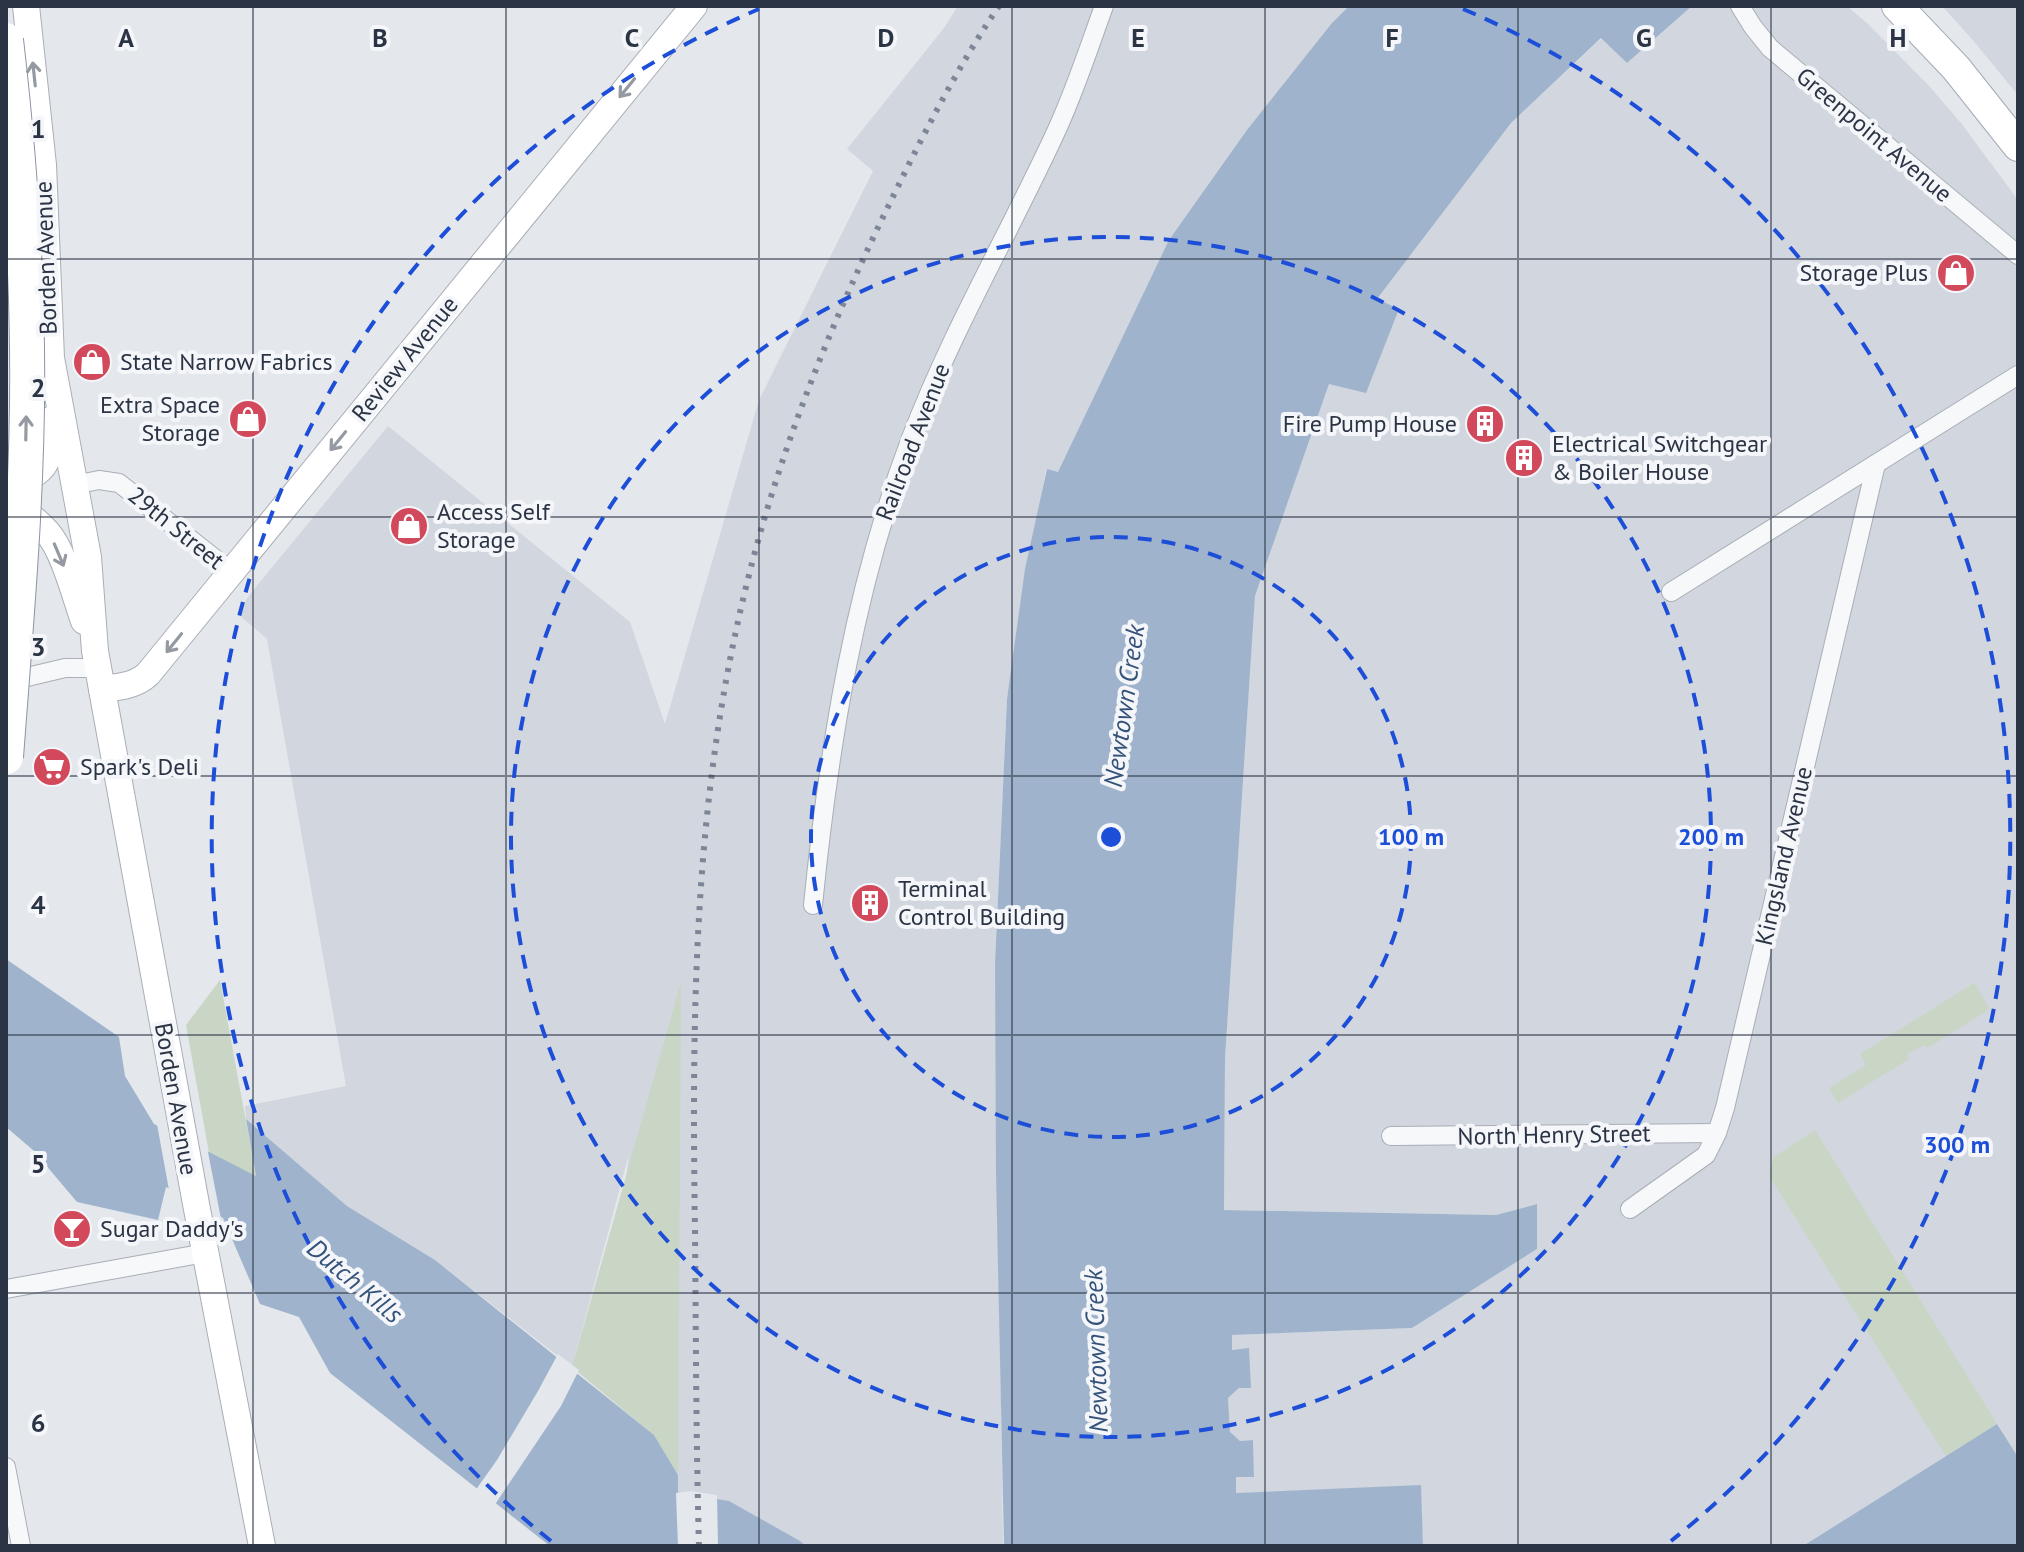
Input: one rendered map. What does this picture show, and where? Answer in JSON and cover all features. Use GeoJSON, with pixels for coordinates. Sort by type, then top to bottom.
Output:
{"type":"FeatureCollection","features":[{"type":"Feature","properties":{"kind":"highway"},"geometry":{"type":"LineString","coordinates":[[6,40],[20,169],[27,352],[22,538],[6,757]]}},
{"type":"Feature","properties":{"kind":"main road","name":"Borden Avenue"},"geometry":{"type":"LineString","coordinates":[[26,6],[40,131],[48,325],[56,391],[88,557],[98,669],[262,1546]]}},
{"type":"Feature","properties":{"kind":"main road","name":"Review Avenue"},"geometry":{"type":"LineString","coordinates":[[98,669],[128,686],[144,678],[694,6]]}},
{"type":"Feature","properties":{"kind":"main road"},"geometry":{"type":"LineString","coordinates":[[1897,6],[1956,68],[2015,141]]}},
{"type":"Feature","properties":{"kind":"main road"},"geometry":{"type":"LineString","coordinates":[[6,491],[39,472],[46,461],[56,391]]}},
{"type":"Feature","properties":{"kind":"main road"},"geometry":{"type":"LineString","coordinates":[[6,491],[74,485]]}},
{"type":"Feature","properties":{"kind":"main road","name":"Borden Avenue"},"geometry":{"type":"LineString","coordinates":[[6,501],[46,531],[57,547],[98,669]]}},
{"type":"Feature","properties":{"kind":"street","name":"Railroad Avenue"},"geometry":{"type":"LineString","coordinates":[[813,905],[838,708],[860,603],[891,493],[912,434],[950,347],[1054,136],[1104,6]]}},
{"type":"Feature","properties":{"kind":"street","name":"Greenpoint Avenue"},"geometry":{"type":"LineString","coordinates":[[1740,6],[1770,48],[2018,255]]}},
{"type":"Feature","properties":{"kind":"street"},"geometry":{"type":"LineString","coordinates":[[6,139],[40,131]]}},
{"type":"Feature","properties":{"kind":"street"},"geometry":{"type":"LineString","coordinates":[[1671,592],[2018,375]]}},
{"type":"Feature","properties":{"kind":"street","name":"Kingsland Avenue"},"geometry":{"type":"LineString","coordinates":[[1630,1209],[1706,1155],[1717,1133],[1876,464]]}},
{"type":"Feature","properties":{"kind":"street","name":"29th Street"},"geometry":{"type":"LineString","coordinates":[[74,485],[99,480],[119,483],[232,572]]}},
{"type":"Feature","properties":{"kind":"street","name":"Review Avenue"},"geometry":{"type":"LineString","coordinates":[[6,682],[65,668],[98,669]]}},
{"type":"Feature","properties":{"kind":"street","name":"North Henry Street"},"geometry":{"type":"LineString","coordinates":[[1391,1136],[1717,1133]]}},
{"type":"Feature","properties":{"kind":"street"},"geometry":{"type":"LineString","coordinates":[[6,1289],[205,1253]]}},
{"type":"Feature","properties":{"kind":"street"},"geometry":{"type":"LineString","coordinates":[[6,1467],[21,1546]]}},
{"type":"Feature","properties":{"kind":"shaded area"},"geometry":{"type":"Polygon","coordinates":[[[958,6],[1349,6],[1332,23],[1058,472],[1046,469],[1007,699],[995,964],[1003,1546],[805,1546],[678,1493],[678,1475],[654,1435],[435,1260],[347,1206],[246,1119],[245,1106],[346,1086],[267,639],[237,613],[388,426],[630,622],[665,724],[759,400],[873,171],[847,149],[944,28],[958,6]],[[629,1154],[574,1361],[616,1263],[629,1154]]]}},
{"type":"Feature","properties":{"kind":"shaded area"},"geometry":{"type":"Polygon","coordinates":[[[1692,6],[1847,6],[1930,87],[2018,200],[2018,1457],[1997,1424],[1803,1546],[1423,1546],[1420,1486],[1236,1493],[1236,1477],[1254,1476],[1253,1440],[1240,1441],[1230,1433],[1228,1398],[1239,1388],[1250,1388],[1249,1349],[1232,1350],[1232,1335],[1412,1328],[1537,1249],[1536,1204],[1496,1215],[1224,1210],[1225,1058],[1255,596],[1329,384],[1377,299],[1511,123],[1602,38],[1627,63],[1692,6]]]}},
{"type":"Feature","properties":{"kind":"shaded area"},"geometry":{"type":"Polygon","coordinates":[[[1942,6],[2018,6],[2018,95],[1971,38],[1942,6]]]}},
{"type":"Feature","properties":{"kind":"green space"},"geometry":{"type":"Polygon","coordinates":[[[220,980],[256,1176],[209,1153],[186,1025],[220,980]]]}},
{"type":"Feature","properties":{"kind":"green space"},"geometry":{"type":"Polygon","coordinates":[[[681,982],[678,1475],[654,1435],[572,1367],[681,982]]]}},
{"type":"Feature","properties":{"kind":"green space"},"geometry":{"type":"Polygon","coordinates":[[[1974,983],[1990,1009],[1927,1048],[1924,1045],[1907,1054],[1909,1059],[1838,1103],[1829,1088],[1866,1065],[1860,1054],[1974,983]]]}},
{"type":"Feature","properties":{"kind":"green space"},"geometry":{"type":"Polygon","coordinates":[[[1815,1130],[1997,1424],[1946,1456],[1769,1176],[1774,1157],[1815,1130]]]}},
{"type":"Feature","properties":{"kind":"water","name":"Newtown Creek"},"geometry":{"type":"Polygon","coordinates":[[[1349,6],[1692,6],[1627,63],[1601,38],[1511,123],[1377,299],[1399,309],[1366,393],[1329,384],[1255,596],[1225,1058],[1224,1210],[1496,1215],[1537,1204],[1537,1249],[1412,1328],[1232,1335],[1232,1350],[1249,1348],[1251,1388],[1239,1388],[1228,1398],[1230,1432],[1240,1441],[1253,1440],[1254,1477],[1236,1477],[1236,1493],[1421,1485],[1423,1546],[1004,1546],[995,964],[1007,699],[1025,569],[1047,469],[1058,472],[1169,240],[1247,130],[1349,6]]]}},
{"type":"Feature","properties":{"kind":"water","name":"Dutch Kills"},"geometry":{"type":"Polygon","coordinates":[[[6,959],[119,1037],[125,1076],[154,1124],[256,1176],[246,1119],[347,1206],[435,1260],[654,1435],[678,1475],[678,1493],[729,1501],[806,1546],[550,1546],[330,1373],[299,1317],[260,1304],[223,1218],[166,1187],[158,1220],[77,1202],[33,1150],[6,1127],[6,959]]]}},
{"type":"Feature","properties":{"kind":"water"},"geometry":{"type":"Polygon","coordinates":[[[1997,1424],[2018,1457],[2018,1546],[1803,1546],[1997,1424]]]}},
{"type":"Feature","properties":{"kind":"pier"},"geometry":{"type":"Polygon","coordinates":[[[156,1119],[207,1147],[221,1219],[169,1190],[156,1119]]]}},
{"type":"Feature","properties":{"kind":"pier"},"geometry":{"type":"Polygon","coordinates":[[[558,1354],[579,1370],[561,1406],[494,1506],[475,1491],[497,1460],[558,1354]]]}},
{"type":"Feature","properties":{"kind":"pier"},"geometry":{"type":"Polygon","coordinates":[[[691,1491],[717,1495],[718,1546],[678,1546],[676,1493],[691,1491]]]}},
{"type":"Feature","properties":{"kind":"railway"},"geometry":{"type":"LineString","coordinates":[[699,1546],[695,1000],[704,847],[724,694],[739,617],[766,514],[818,363],[860,265],[910,163],[952,83],[999,6]]}},
{"type":"Feature","properties":{"kind":"place","name":"Storage Plus"},"geometry":{"type":"Point","coordinates":[1956,273]}},
{"type":"Feature","properties":{"kind":"place","name":"State Narrow Fabrics"},"geometry":{"type":"Point","coordinates":[92,362]}},
{"type":"Feature","properties":{"kind":"place","name":"Extra Space Storage"},"geometry":{"type":"Point","coordinates":[248,419]}},
{"type":"Feature","properties":{"kind":"place","name":"Fire Pump House"},"geometry":{"type":"Point","coordinates":[1485,424]}},
{"type":"Feature","properties":{"kind":"place","name":"Electrical Switchgear & Boiler House"},"geometry":{"type":"Point","coordinates":[1524,458]}},
{"type":"Feature","properties":{"kind":"place","name":"Access Self Storage"},"geometry":{"type":"Point","coordinates":[409,526]}},
{"type":"Feature","properties":{"kind":"place","name":"Spark's Deli"},"geometry":{"type":"Point","coordinates":[52,767]}},
{"type":"Feature","properties":{"kind":"place","name":"Terminal Control Building"},"geometry":{"type":"Point","coordinates":[870,903]}},
{"type":"Feature","properties":{"kind":"place","name":"Sugar Daddy's"},"geometry":{"type":"Point","coordinates":[72,1229]}}]}
